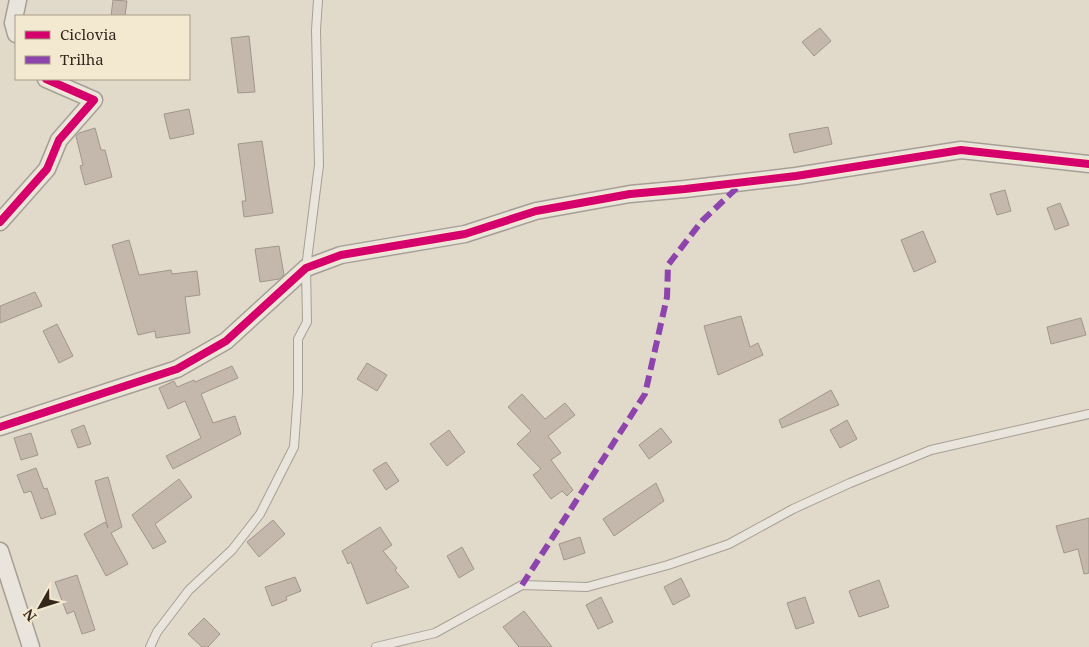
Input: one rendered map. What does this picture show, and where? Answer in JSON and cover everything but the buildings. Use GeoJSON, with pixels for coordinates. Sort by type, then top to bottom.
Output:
{"type":"FeatureCollection","features":[{"type":"Feature","properties":{"kind":"street"},"geometry":{"type":"LineString","coordinates":[[15,31],[13,24],[18,0]]}},
{"type":"Feature","properties":{"kind":"street"},"geometry":{"type":"LineString","coordinates":[[0,222],[47,168],[59,140],[94,100],[48,80]]}},
{"type":"Feature","properties":{"kind":"street"},"geometry":{"type":"LineString","coordinates":[[0,427],[177,369],[226,341],[306,268],[341,255],[466,234],[536,211],[630,194],[796,176],[960,150],[1089,164]]}},
{"type":"Feature","properties":{"kind":"street"},"geometry":{"type":"LineString","coordinates":[[0,550],[31,647]]}},
{"type":"Feature","properties":{"kind":"lane"},"geometry":{"type":"LineString","coordinates":[[150,647],[158,632],[189,590],[232,550],[260,514],[294,447],[298,392],[298,339],[307,322],[306,268],[319,165],[316,30],[318,0]]}},
{"type":"Feature","properties":{"kind":"lane"},"geometry":{"type":"LineString","coordinates":[[376,647],[435,633],[522,585],[587,587],[668,565],[730,544],[793,509],[931,450],[1089,414]]}},
{"type":"Feature","properties":{"kind":"marked path"},"geometry":{"type":"LineString","coordinates":[[522,585],[645,394],[667,297],[668,265],[702,221],[741,184]]}},
{"type":"Feature","properties":{"kind":"cycle path"},"geometry":{"type":"LineString","coordinates":[[0,222],[47,169],[59,140],[94,100],[48,80]]}},
{"type":"Feature","properties":{"kind":"cycle path"},"geometry":{"type":"LineString","coordinates":[[0,427],[177,369],[226,341],[306,268],[341,255],[465,234],[536,211],[630,194],[796,176],[961,150],[1089,164]]}}]}
